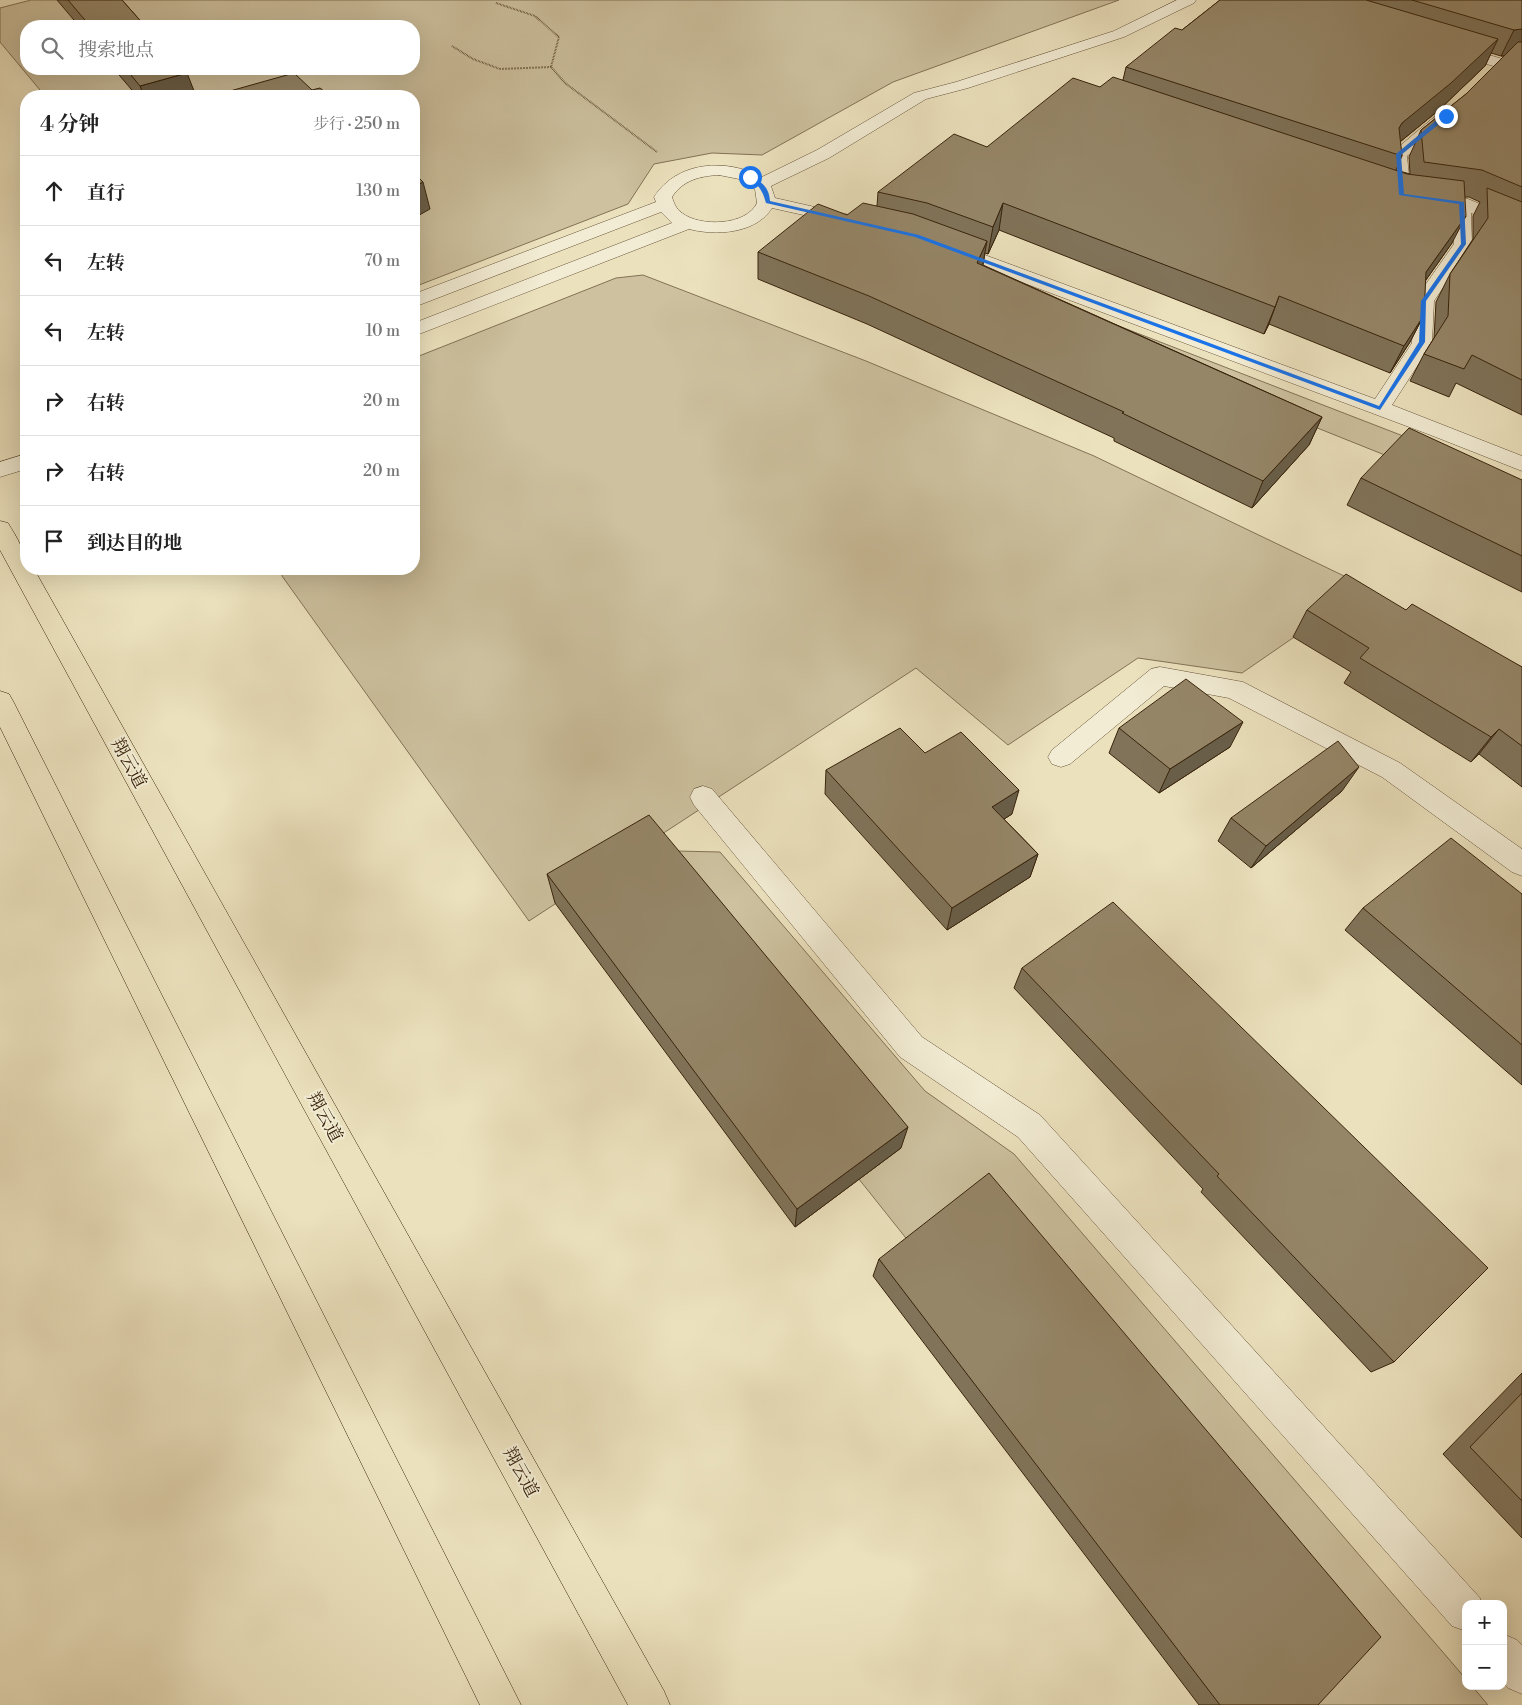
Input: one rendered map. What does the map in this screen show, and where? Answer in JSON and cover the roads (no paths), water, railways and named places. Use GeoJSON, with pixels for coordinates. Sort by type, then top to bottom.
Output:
{"type":"FeatureCollection","features":[{"type":"Feature","properties":{"kind":"main road","name":"翔云道"},"geometry":{"type":"LineString","coordinates":[[0,529],[20,565]]}},
{"type":"Feature","properties":{"kind":"main road","name":"翔云道"},"geometry":{"type":"LineString","coordinates":[[25,575],[650,1705]]}},
{"type":"Feature","properties":{"kind":"main road"},"geometry":{"type":"LineString","coordinates":[[0,701],[501,1705]]}},
{"type":"Feature","properties":{"kind":"lane"},"geometry":{"type":"LineString","coordinates":[[861,223],[764,193],[736,172],[702,171],[687,175],[675,181],[667,188],[663,197],[664,206],[669,213],[688,224],[722,227],[738,224],[758,215],[764,193],[887,114],[920,96],[962,86],[1119,34],[1190,0]]}},
{"type":"Feature","properties":{"kind":"lane"},"geometry":{"type":"LineString","coordinates":[[1434,43],[1508,62],[1487,76]]}},
{"type":"Feature","properties":{"kind":"lane"},"geometry":{"type":"LineString","coordinates":[[1402,195],[1398,154],[1460,102]]}},
{"type":"Feature","properties":{"kind":"lane"},"geometry":{"type":"LineString","coordinates":[[1383,189],[1402,195],[1462,203],[1522,228]]}},
{"type":"Feature","properties":{"kind":"lane"},"geometry":{"type":"LineString","coordinates":[[1380,408],[1422,342],[1424,301],[1463,244],[1462,203]]}},
{"type":"Feature","properties":{"kind":"lane"},"geometry":{"type":"LineString","coordinates":[[420,299],[664,206]]}},
{"type":"Feature","properties":{"kind":"lane"},"geometry":{"type":"LineString","coordinates":[[420,328],[688,224]]}},
{"type":"Feature","properties":{"kind":"lane"},"geometry":{"type":"LineString","coordinates":[[926,239],[1436,428],[1522,464]]}},
{"type":"Feature","properties":{"kind":"lane"},"geometry":{"type":"LineString","coordinates":[[0,470],[20,463]]}},
{"type":"Feature","properties":{"kind":"lane"},"geometry":{"type":"LineString","coordinates":[[1061,757],[1160,676],[1234,690],[1391,770],[1522,864]]}},
{"type":"Feature","properties":{"kind":"lane"},"geometry":{"type":"LineString","coordinates":[[703,797],[911,1047],[1029,1126],[1462,1608]]}},
{"type":"Feature","properties":{"kind":"lane"},"geometry":{"type":"LineString","coordinates":[[1507,1658],[1522,1674]]}}]}
